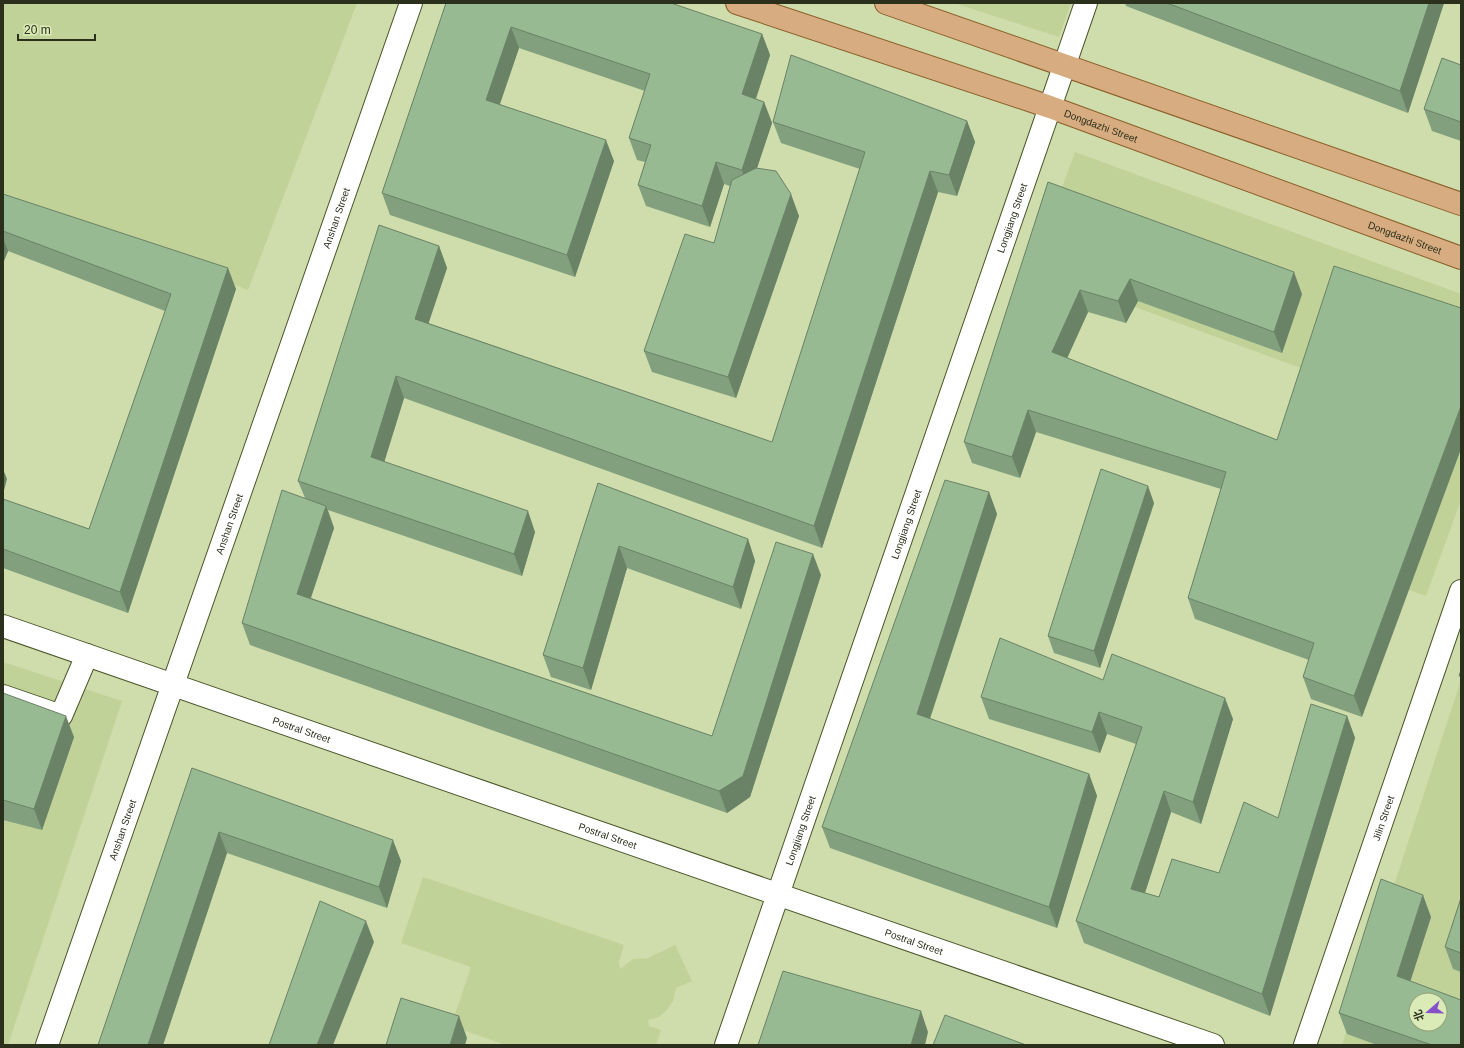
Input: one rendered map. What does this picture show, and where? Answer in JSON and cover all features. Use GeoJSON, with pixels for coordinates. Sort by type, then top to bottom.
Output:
{"type":"FeatureCollection","features":[{"type":"Feature","properties":{"kind":"main road","name":"Dongdazhi Street"},"geometry":{"type":"LineString","coordinates":[[737,3],[1050,107],[1461,258]]}},
{"type":"Feature","properties":{"kind":"main road"},"geometry":{"type":"LineString","coordinates":[[886,3],[1461,204]]}},
{"type":"Feature","properties":{"kind":"street","name":"Anshan Street"},"geometry":{"type":"LineString","coordinates":[[46,1045],[411,3]]}},
{"type":"Feature","properties":{"kind":"street","name":"Longjiang Street"},"geometry":{"type":"LineString","coordinates":[[726,1045],[1086,3]]}},
{"type":"Feature","properties":{"kind":"street","name":"Jilin Street"},"geometry":{"type":"LineString","coordinates":[[1305,1045],[1461,591]]}},
{"type":"Feature","properties":{"kind":"street","name":"Postral Street"},"geometry":{"type":"LineString","coordinates":[[3,626],[1213,1045]]}},
{"type":"Feature","properties":{"kind":"street"},"geometry":{"type":"LineString","coordinates":[[3,696],[61,716],[87,655]]}},
{"type":"Feature","properties":{"kind":"shaded area"},"geometry":{"type":"Polygon","coordinates":[[[3,3],[357,3],[248,290],[3,196],[3,3]]]}},
{"type":"Feature","properties":{"kind":"shaded area"},"geometry":{"type":"Polygon","coordinates":[[[954,3],[1071,3],[1059,37],[954,3]]]}},
{"type":"Feature","properties":{"kind":"shaded area"},"geometry":{"type":"Polygon","coordinates":[[[1075,152],[1461,294],[1461,500],[1426,596],[1275,540],[1333,380],[1032,269],[1075,152]]]}},
{"type":"Feature","properties":{"kind":"shaded area"},"geometry":{"type":"Polygon","coordinates":[[[3,662],[122,701],[8,1045],[3,1045],[3,662]]]}},
{"type":"Feature","properties":{"kind":"shaded area"},"geometry":{"type":"Polygon","coordinates":[[[1461,680],[1461,1045],[1342,1045],[1461,680]]]}},
{"type":"Feature","properties":{"kind":"shaded area"},"geometry":{"type":"Polygon","coordinates":[[[423,877],[624,945],[619,962],[620,969],[633,959],[648,958],[675,945],[692,981],[676,988],[673,1001],[666,1011],[659,1017],[648,1020],[649,1026],[661,1030],[656,1045],[506,1045],[451,1026],[471,967],[401,943],[423,877]]]}},
{"type":"Feature","properties":{"kind":"building"},"geometry":{"type":"Polygon","coordinates":[[[446,3],[671,3],[762,34],[742,94],[764,102],[742,170],[716,162],[702,206],[638,185],[651,145],[629,138],[650,74],[511,27],[486,100],[606,140],[567,255],[382,193],[446,3]]]}},
{"type":"Feature","properties":{"kind":"building"},"geometry":{"type":"Polygon","coordinates":[[[1167,3],[1429,3],[1400,91],[1167,3]]]}},
{"type":"Feature","properties":{"kind":"building"},"geometry":{"type":"Polygon","coordinates":[[[791,55],[967,121],[949,175],[930,171],[814,526],[396,376],[371,457],[528,511],[514,554],[298,481],[379,225],[439,246],[415,319],[772,442],[865,152],[773,122],[791,55]]]}},
{"type":"Feature","properties":{"kind":"building"},"geometry":{"type":"Polygon","coordinates":[[[1442,58],[1461,65],[1461,122],[1424,109],[1442,58]]]}},
{"type":"Feature","properties":{"kind":"building"},"geometry":{"type":"Polygon","coordinates":[[[756,168],[776,171],[791,194],[728,377],[644,351],[685,234],[714,243],[732,180],[756,168]]]}},
{"type":"Feature","properties":{"kind":"building"},"geometry":{"type":"Polygon","coordinates":[[[1048,182],[1294,272],[1274,332],[1130,279],[1118,301],[1080,290],[1052,352],[1277,440],[1334,266],[1461,308],[1461,406],[1354,696],[1303,677],[1314,643],[1188,598],[1226,472],[1028,410],[1012,457],[964,442],[1048,182]]]}},
{"type":"Feature","properties":{"kind":"building"},"geometry":{"type":"Polygon","coordinates":[[[3,194],[228,268],[120,592],[3,549],[3,499],[89,529],[171,294],[3,231],[3,194]]]}},
{"type":"Feature","properties":{"kind":"building"},"geometry":{"type":"Polygon","coordinates":[[[1101,469],[1148,486],[1094,651],[1048,636],[1101,469]]]}},
{"type":"Feature","properties":{"kind":"building"},"geometry":{"type":"Polygon","coordinates":[[[945,480],[989,492],[917,714],[1089,774],[1049,907],[822,827],[945,480]]]}},
{"type":"Feature","properties":{"kind":"building"},"geometry":{"type":"Polygon","coordinates":[[[598,483],[748,539],[733,587],[619,546],[583,668],[543,655],[598,483]]]}},
{"type":"Feature","properties":{"kind":"building"},"geometry":{"type":"Polygon","coordinates":[[[282,490],[326,506],[297,594],[712,736],[776,542],[813,554],[743,776],[719,791],[242,623],[282,490]]]}},
{"type":"Feature","properties":{"kind":"building"},"geometry":{"type":"Polygon","coordinates":[[[1000,638],[1103,680],[1112,654],[1225,698],[1193,802],[1164,791],[1131,889],[1159,897],[1172,859],[1219,873],[1244,802],[1278,818],[1311,704],[1347,716],[1262,994],[1076,921],[1142,727],[1099,712],[1092,732],[981,697],[1000,638]]]}},
{"type":"Feature","properties":{"kind":"building"},"geometry":{"type":"Polygon","coordinates":[[[3,693],[66,716],[34,809],[3,800],[3,693]]]}},
{"type":"Feature","properties":{"kind":"building"},"geometry":{"type":"Polygon","coordinates":[[[192,768],[393,840],[379,887],[219,832],[148,1045],[98,1045],[192,768]]]}},
{"type":"Feature","properties":{"kind":"building"},"geometry":{"type":"Polygon","coordinates":[[[1381,879],[1423,895],[1397,976],[1440,992],[1408,992],[1408,1032],[1448,1032],[1448,995],[1461,1000],[1461,1045],[1432,1045],[1339,1013],[1381,879]]]}},
{"type":"Feature","properties":{"kind":"building"},"geometry":{"type":"Polygon","coordinates":[[[1461,898],[1461,953],[1445,947],[1461,898]]]}},
{"type":"Feature","properties":{"kind":"building"},"geometry":{"type":"Polygon","coordinates":[[[320,901],[366,921],[317,1045],[269,1045],[320,901]]]}},
{"type":"Feature","properties":{"kind":"building"},"geometry":{"type":"Polygon","coordinates":[[[783,971],[921,1011],[911,1045],[758,1045],[783,971]]]}},
{"type":"Feature","properties":{"kind":"building"},"geometry":{"type":"Polygon","coordinates":[[[401,998],[459,1016],[450,1045],[386,1045],[401,998]]]}},
{"type":"Feature","properties":{"kind":"building"},"geometry":{"type":"Polygon","coordinates":[[[945,1015],[1026,1045],[933,1045],[945,1015]]]}}]}
